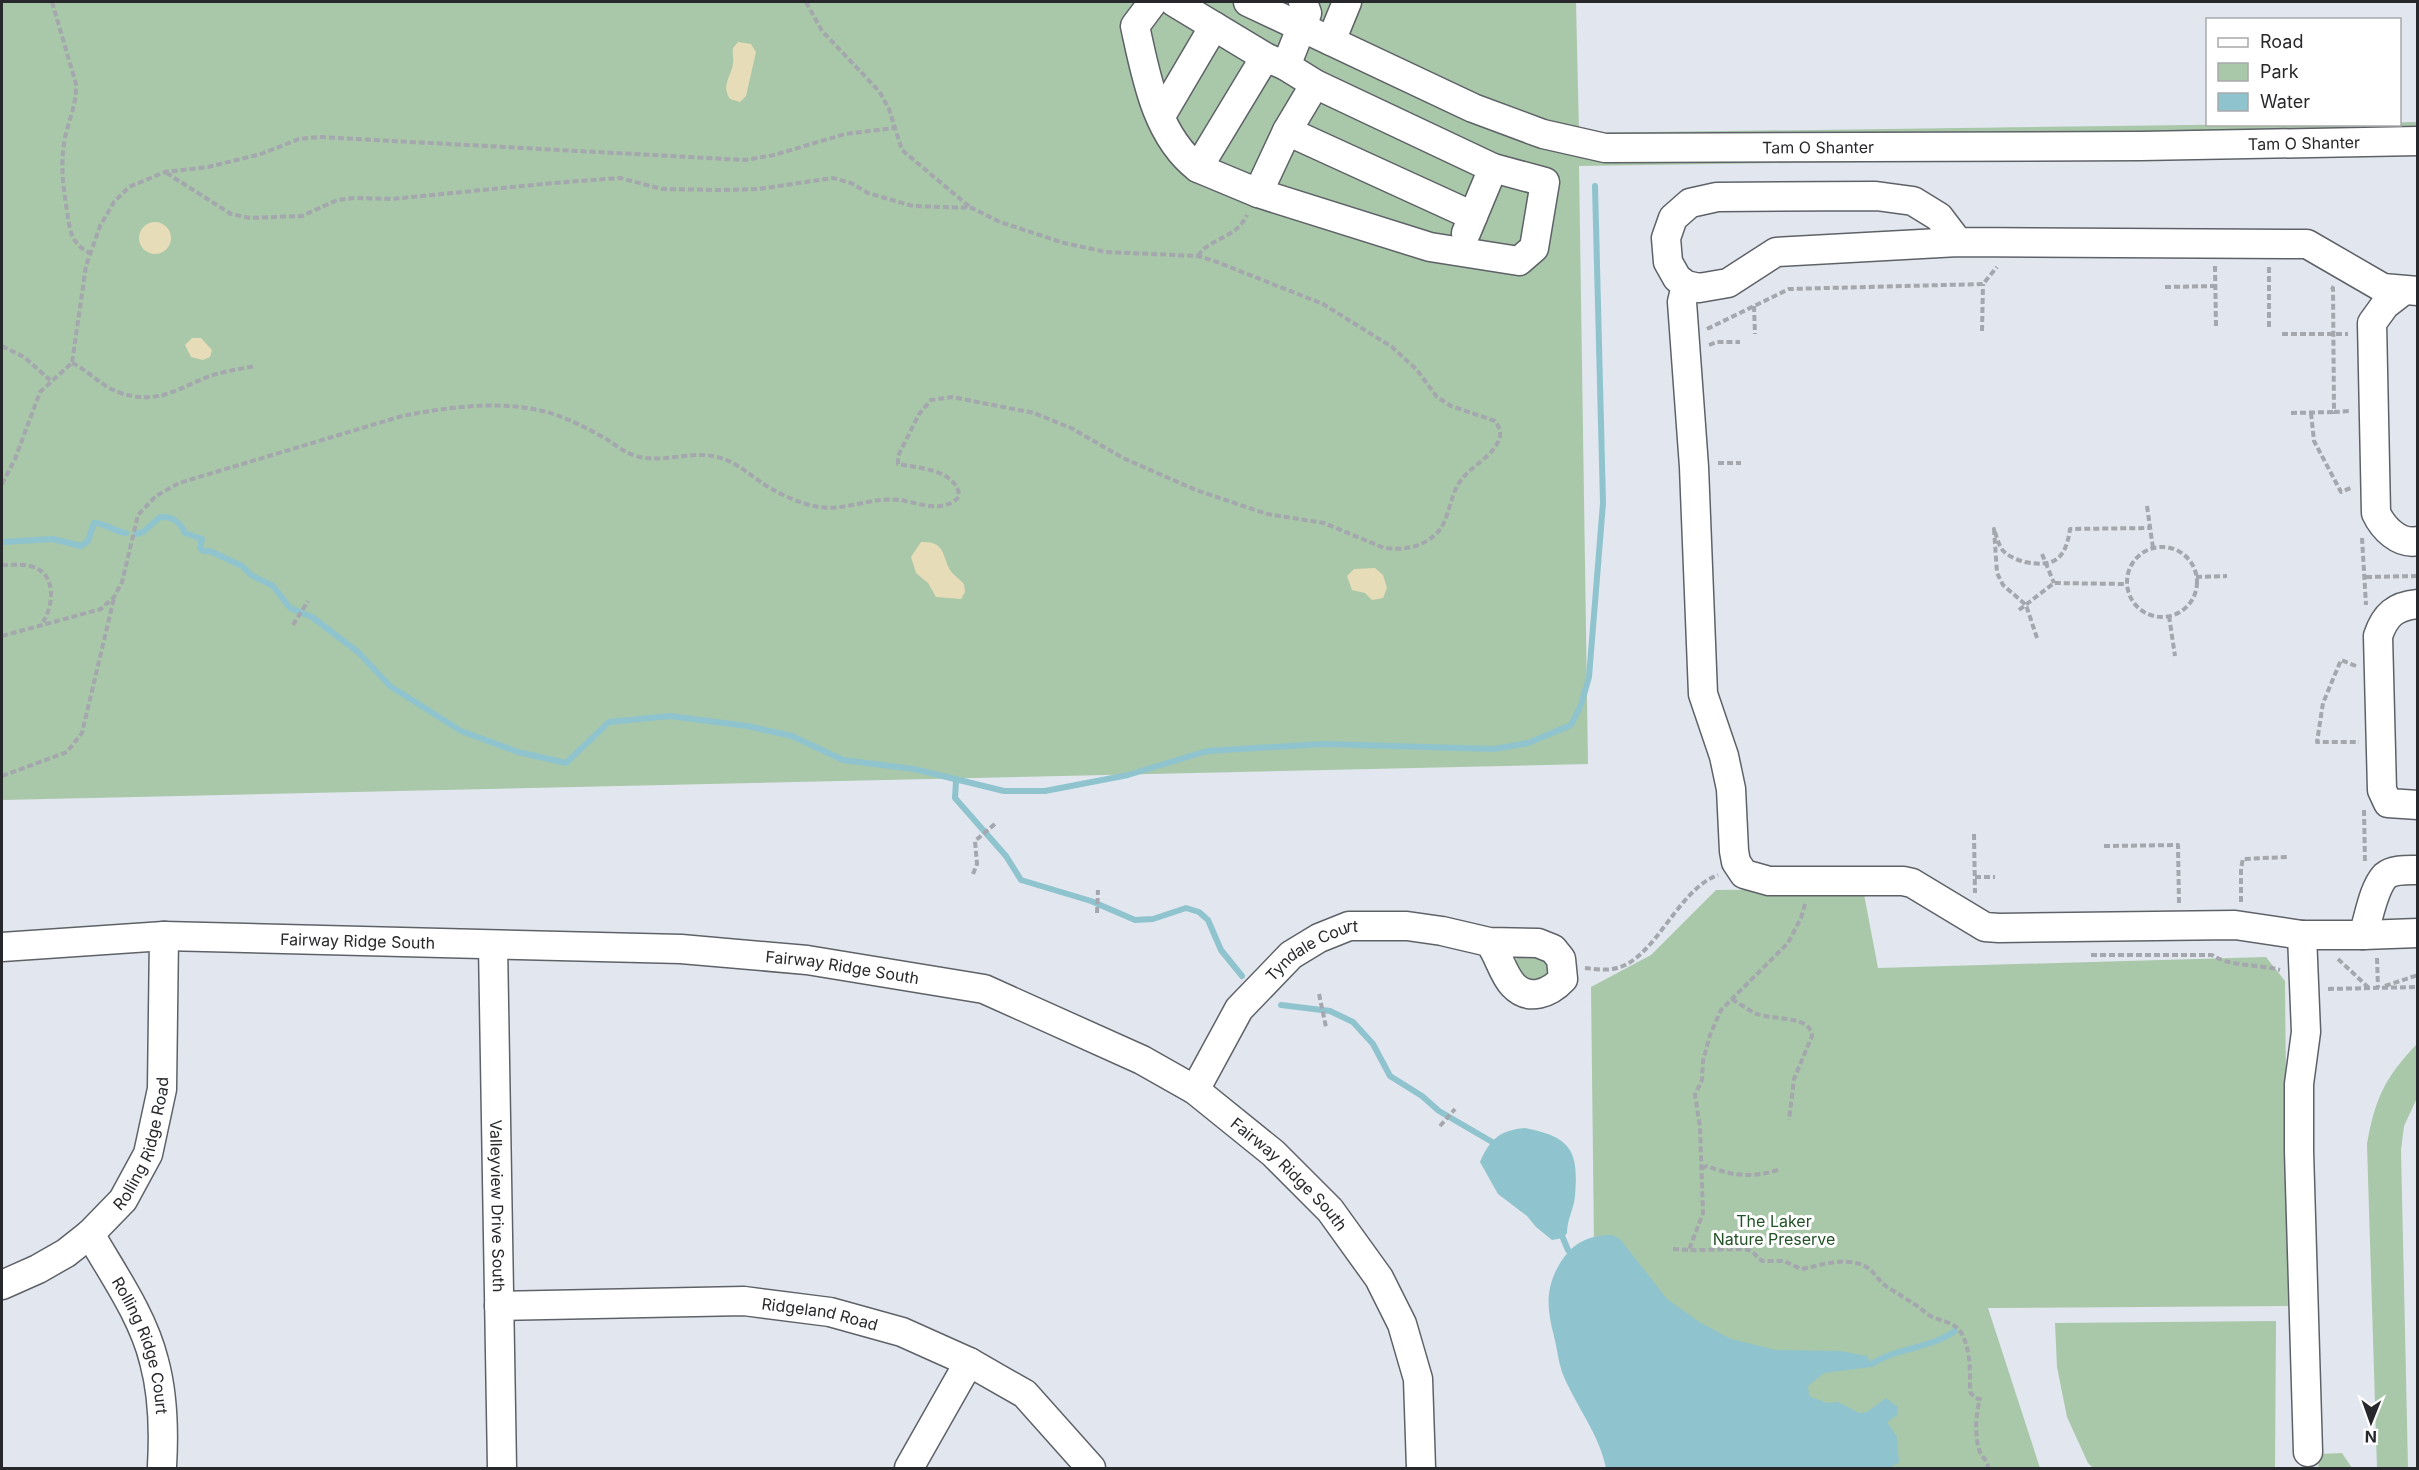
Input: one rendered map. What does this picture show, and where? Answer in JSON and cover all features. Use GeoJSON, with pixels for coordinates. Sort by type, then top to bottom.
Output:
{"type":"FeatureCollection","features":[{"type":"Feature","properties":{"kind":"street"},"geometry":{"type":"LineString","coordinates":[[1153,2],[1135,26],[1151,96],[1182,155],[1198,168],[1257,193],[1430,247],[1519,261],[1534,248],[1545,182],[1493,168],[1315,84],[1174,2]]}},
{"type":"Feature","properties":{"kind":"street","name":"Tam O Shanter"},"geometry":{"type":"LineString","coordinates":[[1248,2],[1302,14],[1330,41],[1473,108],[1544,134],[1605,148],[2129,146],[2418,141]]}},
{"type":"Feature","properties":{"kind":"street"},"geometry":{"type":"LineString","coordinates":[[1330,41],[1347,2]]}},
{"type":"Feature","properties":{"kind":"street"},"geometry":{"type":"LineString","coordinates":[[1198,168],[1276,62],[1302,14]]}},
{"type":"Feature","properties":{"kind":"street"},"geometry":{"type":"LineString","coordinates":[[1161,116],[1214,26]]}},
{"type":"Feature","properties":{"kind":"street"},"geometry":{"type":"LineString","coordinates":[[1257,193],[1287,130],[1315,84]]}},
{"type":"Feature","properties":{"kind":"street"},"geometry":{"type":"LineString","coordinates":[[1287,130],[1473,216]]}},
{"type":"Feature","properties":{"kind":"street"},"geometry":{"type":"LineString","coordinates":[[1458,251],[1493,168]]}},
{"type":"Feature","properties":{"kind":"street"},"geometry":{"type":"LineString","coordinates":[[1958,242],[1939,217],[1913,201],[1876,196],[1717,197],[1690,203],[1673,218],[1666,238],[1668,262],[1677,278],[1686,285],[1700,288],[1728,283],[1776,252],[1958,242],[2307,244],[2383,288],[2410,291]]}},
{"type":"Feature","properties":{"kind":"street"},"geometry":{"type":"LineString","coordinates":[[1686,285],[1682,302],[1683,331],[1694,467],[1703,694],[1724,756],[1731,789],[1734,851],[1744,874],[1755,879],[1808,882],[1903,881],[1912,883],[1985,927],[2241,926],[2302,935],[2418,933]]}},
{"type":"Feature","properties":{"kind":"street"},"geometry":{"type":"LineString","coordinates":[[2410,291],[2385,305],[2372,323],[2376,513],[2382,525],[2394,536],[2412,542],[2418,541]]}},
{"type":"Feature","properties":{"kind":"street"},"geometry":{"type":"LineString","coordinates":[[2418,604],[2398,608],[2384,619],[2378,636],[2382,790],[2388,803],[2418,805]]}},
{"type":"Feature","properties":{"kind":"street"},"geometry":{"type":"LineString","coordinates":[[2363,935],[2379,886],[2386,875],[2400,870],[2418,870]]}},
{"type":"Feature","properties":{"kind":"street","name":"Tyndale Court"},"geometry":{"type":"LineString","coordinates":[[1195,1090],[1239,1009],[1291,955],[1319,938],[1349,926],[1407,926],[1489,942],[1538,943],[1553,949],[1563,966]]}},
{"type":"Feature","properties":{"kind":"street"},"geometry":{"type":"LineString","coordinates":[[2302,935],[2306,1032],[2299,1084],[2299,1151],[2307,1452]]}},
{"type":"Feature","properties":{"kind":"street","name":"Fairway Ridge South"},"geometry":{"type":"LineString","coordinates":[[2,947],[165,936],[681,949],[807,960],[984,989],[1142,1060],[1195,1090],[1273,1153],[1330,1210],[1378,1278],[1402,1324],[1418,1379],[1421,1468]]}},
{"type":"Feature","properties":{"kind":"street","name":"Rolling Ridge Road"},"geometry":{"type":"LineString","coordinates":[[2,1285],[48,1264],[90,1234],[123,1200],[148,1154],[162,1089],[165,936]]}},
{"type":"Feature","properties":{"kind":"street"},"geometry":{"type":"LineString","coordinates":[[1489,942],[1512,984],[1531,994],[1550,992],[1556,987],[1563,979],[1563,966]]}},
{"type":"Feature","properties":{"kind":"street","name":"Valleyview Drive South"},"geometry":{"type":"LineString","coordinates":[[494,945],[502,1468]]}},
{"type":"Feature","properties":{"kind":"street","name":"Rolling Ridge Court"},"geometry":{"type":"LineString","coordinates":[[90,1234],[131,1306],[154,1361],[164,1437],[161,1468]]}},
{"type":"Feature","properties":{"kind":"street","name":"Ridgeland Road"},"geometry":{"type":"LineString","coordinates":[[499,1306],[744,1301],[840,1315],[902,1332],[969,1362],[1024,1394],[1091,1468]]}},
{"type":"Feature","properties":{"kind":"street"},"geometry":{"type":"LineString","coordinates":[[909,1468],[969,1362]]}},
{"type":"Feature","properties":{"kind":"path"},"geometry":{"type":"LineString","coordinates":[[52,2],[76,84],[77,96],[62,156],[63,191],[71,236],[80,248],[90,253]]}},
{"type":"Feature","properties":{"kind":"path"},"geometry":{"type":"LineString","coordinates":[[2,776],[67,752],[82,733],[114,597],[129,562],[134,524],[138,515],[156,496],[179,483],[402,416],[477,406],[513,407],[551,413],[603,437],[625,452],[647,459],[705,456],[722,458],[738,465],[772,489],[816,506],[842,507],[887,500],[941,506],[952,504],[959,494],[949,478],[938,472],[898,461],[909,431],[925,405],[937,398],[952,397],[1034,412],[1071,428],[1123,458],[1196,490],[1267,514],[1324,523],[1383,548],[1403,549],[1414,546],[1424,543],[1438,533],[1461,480],[1494,449],[1499,441],[1500,431],[1495,421],[1451,406],[1437,397],[1417,370],[1392,347],[1323,304],[1198,256],[1095,250],[1064,243],[1000,222],[972,208],[912,161],[902,150],[889,109],[879,91],[822,31],[806,2]]}},
{"type":"Feature","properties":{"kind":"path"},"geometry":{"type":"LineString","coordinates":[[2,484],[26,433],[40,392],[50,380],[72,363],[77,314],[90,253],[100,226],[114,202],[129,187],[165,172],[208,167],[261,154],[299,139],[320,137],[745,160],[774,155],[845,134],[894,128]]}},
{"type":"Feature","properties":{"kind":"path"},"geometry":{"type":"LineString","coordinates":[[165,172],[231,214],[250,218],[302,216],[337,200],[354,198],[392,199],[620,178],[662,189],[719,190],[758,189],[832,178],[851,183],[868,193],[913,206],[972,208]]}},
{"type":"Feature","properties":{"kind":"path"},"geometry":{"type":"LineString","coordinates":[[1198,256],[1202,250],[1234,234],[1243,224],[1257,193]]}},
{"type":"Feature","properties":{"kind":"path"},"geometry":{"type":"LineString","coordinates":[[2258,265],[2279,265]]}},
{"type":"Feature","properties":{"kind":"path"},"geometry":{"type":"LineString","coordinates":[[2269,265],[2269,327]]}},
{"type":"Feature","properties":{"kind":"path"},"geometry":{"type":"LineString","coordinates":[[2203,266],[2226,266]]}},
{"type":"Feature","properties":{"kind":"path"},"geometry":{"type":"LineString","coordinates":[[2215,266],[2216,326]]}},
{"type":"Feature","properties":{"kind":"path"},"geometry":{"type":"LineString","coordinates":[[1982,331],[1983,284],[1996,267],[2008,267]]}},
{"type":"Feature","properties":{"kind":"path"},"geometry":{"type":"LineString","coordinates":[[2325,283],[2333,288],[2334,412]]}},
{"type":"Feature","properties":{"kind":"path"},"geometry":{"type":"LineString","coordinates":[[1683,331],[1705,330],[1789,289],[1983,284]]}},
{"type":"Feature","properties":{"kind":"path"},"geometry":{"type":"LineString","coordinates":[[2165,288],[2215,286]]}},
{"type":"Feature","properties":{"kind":"path"},"geometry":{"type":"LineString","coordinates":[[1754,306],[1755,334]]}},
{"type":"Feature","properties":{"kind":"path"},"geometry":{"type":"LineString","coordinates":[[2282,334],[2372,333]]}},
{"type":"Feature","properties":{"kind":"path"},"geometry":{"type":"LineString","coordinates":[[2,345],[32,362],[50,380]]}},
{"type":"Feature","properties":{"kind":"path"},"geometry":{"type":"LineString","coordinates":[[72,363],[88,370],[116,391],[145,398],[168,395],[208,377],[255,366]]}},
{"type":"Feature","properties":{"kind":"path"},"geometry":{"type":"LineString","coordinates":[[2291,413],[2356,411]]}},
{"type":"Feature","properties":{"kind":"path"},"geometry":{"type":"LineString","coordinates":[[2311,413],[2314,441],[2341,492],[2357,485],[2357,494]]}},
{"type":"Feature","properties":{"kind":"path"},"geometry":{"type":"LineString","coordinates":[[2147,506],[2153,548]]}},
{"type":"Feature","properties":{"kind":"path"},"geometry":{"type":"LineString","coordinates":[[2037,638],[2026,605],[2003,585],[1997,573],[1994,529],[2001,549],[2017,560],[2047,564],[2057,560],[2068,545],[2070,529],[2150,528]]}},
{"type":"Feature","properties":{"kind":"path"},"geometry":{"type":"LineString","coordinates":[[2361,535],[2366,577],[2365,614]]}},
{"type":"Feature","properties":{"kind":"path"},"geometry":{"type":"LineString","coordinates":[[2164,547],[2184,555],[2192,563],[2196,576],[2194,596],[2189,605],[2169,616],[2157,617],[2145,613],[2129,596],[2126,584],[2133,561],[2153,548],[2164,547]]}},
{"type":"Feature","properties":{"kind":"path"},"geometry":{"type":"LineString","coordinates":[[2042,554],[2054,583]]}},
{"type":"Feature","properties":{"kind":"path"},"geometry":{"type":"LineString","coordinates":[[2,565],[29,566],[42,573],[52,595],[51,608],[43,622]]}},
{"type":"Feature","properties":{"kind":"path"},"geometry":{"type":"LineString","coordinates":[[2196,576],[2227,576]]}},
{"type":"Feature","properties":{"kind":"path"},"geometry":{"type":"LineString","coordinates":[[2366,577],[2418,576]]}},
{"type":"Feature","properties":{"kind":"path"},"geometry":{"type":"LineString","coordinates":[[2019,610],[2054,583],[2126,584]]}},
{"type":"Feature","properties":{"kind":"path"},"geometry":{"type":"LineString","coordinates":[[2,636],[43,622],[87,615],[101,609],[114,597]]}},
{"type":"Feature","properties":{"kind":"path"},"geometry":{"type":"LineString","coordinates":[[293,625],[308,601]]}},
{"type":"Feature","properties":{"kind":"path"},"geometry":{"type":"LineString","coordinates":[[2169,616],[2175,656]]}},
{"type":"Feature","properties":{"kind":"path"},"geometry":{"type":"LineString","coordinates":[[2361,660],[2361,668],[2341,660],[2323,704],[2317,742],[2363,742]]}},
{"type":"Feature","properties":{"kind":"path"},"geometry":{"type":"LineString","coordinates":[[2364,798],[2365,866]]}},
{"type":"Feature","properties":{"kind":"path"},"geometry":{"type":"LineString","coordinates":[[973,874],[977,858],[973,846],[978,836],[996,823]]}},
{"type":"Feature","properties":{"kind":"path"},"geometry":{"type":"LineString","coordinates":[[1974,834],[1975,895]]}},
{"type":"Feature","properties":{"kind":"path"},"geometry":{"type":"LineString","coordinates":[[2104,846],[2178,845],[2179,915]]}},
{"type":"Feature","properties":{"kind":"path"},"geometry":{"type":"LineString","coordinates":[[2241,926],[2243,859],[2288,857]]}},
{"type":"Feature","properties":{"kind":"path"},"geometry":{"type":"LineString","coordinates":[[1563,966],[1617,968],[1633,961],[1691,893],[1709,879],[1739,867]]}},
{"type":"Feature","properties":{"kind":"path"},"geometry":{"type":"LineString","coordinates":[[1975,877],[1995,877]]}},
{"type":"Feature","properties":{"kind":"path"},"geometry":{"type":"LineString","coordinates":[[1689,1250],[1702,1213],[1702,1168],[1695,1095],[1702,1080],[1703,1061],[1710,1035],[1721,1010],[1768,966],[1788,943],[1801,918],[1808,882]]}},
{"type":"Feature","properties":{"kind":"path"},"geometry":{"type":"LineString","coordinates":[[1097,913],[1098,890]]}},
{"type":"Feature","properties":{"kind":"path"},"geometry":{"type":"LineString","coordinates":[[2091,955],[2211,955],[2220,961],[2262,964],[2304,976]]}},
{"type":"Feature","properties":{"kind":"path"},"geometry":{"type":"LineString","coordinates":[[2342,962],[2369,988]]}},
{"type":"Feature","properties":{"kind":"path"},"geometry":{"type":"LineString","coordinates":[[2377,969],[2380,988],[2418,975]]}},
{"type":"Feature","properties":{"kind":"path"},"geometry":{"type":"LineString","coordinates":[[1319,994],[1326,1027]]}},
{"type":"Feature","properties":{"kind":"path"},"geometry":{"type":"LineString","coordinates":[[1732,999],[1760,1015],[1785,1018],[1809,1026],[1812,1030],[1812,1036],[1794,1079],[1789,1120]]}},
{"type":"Feature","properties":{"kind":"path"},"geometry":{"type":"LineString","coordinates":[[1440,1126],[1455,1109]]}},
{"type":"Feature","properties":{"kind":"path"},"geometry":{"type":"LineString","coordinates":[[1702,1168],[1707,1166],[1721,1173],[1746,1177],[1778,1170]]}},
{"type":"Feature","properties":{"kind":"path"},"geometry":{"type":"LineString","coordinates":[[1673,1250],[1721,1252],[1737,1248],[1750,1250],[1762,1261],[1784,1261],[1801,1269],[1821,1263],[1852,1262],[1871,1268],[1887,1287],[1911,1299],[1928,1315],[1952,1324],[1960,1331],[1967,1352],[1971,1372],[1970,1392],[1975,1398],[1979,1396],[1980,1399],[1976,1412],[1979,1451],[1987,1460],[1988,1468]]}},
{"type":"Feature","properties":{"kind":"green space"},"geometry":{"type":"Polygon","coordinates":[[[2,2],[1576,2],[1579,133],[2206,125],[2401,126],[2401,122],[2417,122],[2417,154],[1579,166],[1588,764],[2,800],[2,2]]]}},
{"type":"Feature","properties":{"kind":"green space","name":"The Laker Nature Preserve"},"geometry":{"type":"Polygon","coordinates":[[[1863,889],[1878,968],[2266,957],[2285,981],[2288,1306],[1988,1308],[2040,1468],[1791,1468],[1596,1414],[1591,987],[1651,955],[1716,890],[1863,889]]]}},
{"type":"Feature","properties":{"kind":"green space"},"geometry":{"type":"Polygon","coordinates":[[[1541,951],[1551,971],[1534,986],[1514,967],[1518,955],[1541,951]]]}},
{"type":"Feature","properties":{"kind":"green space"},"geometry":{"type":"Polygon","coordinates":[[[2417,1044],[2417,1098],[2404,1126],[2401,1150],[2408,1468],[2377,1468],[2367,1144],[2378,1101],[2389,1078],[2417,1044]]]}},
{"type":"Feature","properties":{"kind":"green space"},"geometry":{"type":"Polygon","coordinates":[[[2276,1321],[2275,1468],[2093,1468],[2088,1463],[2067,1417],[2057,1367],[2055,1323],[2276,1321]]]}},
{"type":"Feature","properties":{"kind":"green space"},"geometry":{"type":"Polygon","coordinates":[[[2342,1453],[2352,1468],[2318,1468],[2320,1454],[2342,1453]]]}},
{"type":"Feature","properties":{"kind":"sand"},"geometry":{"type":"Polygon","coordinates":[[[738,42],[751,44],[756,52],[746,96],[740,102],[730,99],[726,89],[733,64],[733,48],[738,42]]]}},
{"type":"Feature","properties":{"kind":"sand"},"geometry":{"type":"Polygon","coordinates":[[[155,222],[166,227],[171,238],[166,249],[155,254],[144,249],[139,238],[144,227],[155,222]]]}},
{"type":"Feature","properties":{"kind":"sand"},"geometry":{"type":"Polygon","coordinates":[[[192,338],[201,338],[212,350],[210,357],[203,360],[191,357],[185,345],[192,338]]]}},
{"type":"Feature","properties":{"kind":"sand"},"geometry":{"type":"Polygon","coordinates":[[[921,542],[935,544],[942,550],[950,570],[964,584],[965,592],[961,599],[936,597],[928,583],[916,573],[911,557],[921,542]]]}},
{"type":"Feature","properties":{"kind":"sand"},"geometry":{"type":"Polygon","coordinates":[[[1375,568],[1383,575],[1387,588],[1383,598],[1372,600],[1365,593],[1352,590],[1347,576],[1354,569],[1375,568]]]}},
{"type":"Feature","properties":{"kind":"water"},"geometry":{"type":"Polygon","coordinates":[[[1525,1128],[1562,1141],[1573,1156],[1575,1196],[1567,1233],[1563,1238],[1552,1240],[1527,1216],[1498,1194],[1480,1162],[1488,1147],[1497,1137],[1509,1131],[1525,1128]]]}},
{"type":"Feature","properties":{"kind":"water"},"geometry":{"type":"Polygon","coordinates":[[[1612,1235],[1620,1239],[1667,1299],[1701,1323],[1731,1339],[1776,1350],[1840,1351],[1867,1356],[1872,1364],[1871,1367],[1824,1373],[1808,1386],[1809,1396],[1827,1403],[1838,1402],[1859,1413],[1867,1412],[1886,1398],[1898,1407],[1897,1415],[1887,1422],[1897,1437],[1899,1462],[1890,1468],[1606,1468],[1598,1443],[1567,1384],[1559,1363],[1550,1317],[1549,1291],[1559,1265],[1574,1246],[1587,1239],[1612,1235]]]}},
{"type":"Feature","properties":{"kind":"waterway"},"geometry":{"type":"LineString","coordinates":[[136,534],[143,532],[160,517],[172,519],[181,526],[185,533],[202,539],[200,548],[203,551],[210,551],[242,566],[251,575],[273,586],[290,608],[312,617],[358,652],[390,686],[461,731],[518,752],[566,763],[609,722],[670,716],[747,726],[792,736],[843,760],[914,769],[1004,791],[1045,791],[1128,775],[1207,751],[1324,744],[1494,749],[1528,743],[1571,725],[1581,705],[1589,677],[1603,503],[1595,186]]}},
{"type":"Feature","properties":{"kind":"waterway"},"geometry":{"type":"LineString","coordinates":[[2,542],[53,539],[81,546],[88,541],[94,523],[126,533]]}},
{"type":"Feature","properties":{"kind":"waterway"},"geometry":{"type":"LineString","coordinates":[[956,781],[955,798],[1006,856],[1021,880],[1091,901],[1135,920],[1153,919],[1186,908],[1199,912],[1208,920],[1221,950],[1242,976]]}},
{"type":"Feature","properties":{"kind":"waterway"},"geometry":{"type":"LineString","coordinates":[[1281,1005],[1330,1011],[1353,1022],[1373,1044],[1390,1076],[1422,1096],[1439,1111],[1499,1146]]}},
{"type":"Feature","properties":{"kind":"waterway"},"geometry":{"type":"LineString","coordinates":[[1560,1231],[1568,1250]]}},
{"type":"Feature","properties":{"kind":"waterway"},"geometry":{"type":"LineString","coordinates":[[1872,1364],[1891,1355],[1934,1342],[1955,1331]]}}]}
